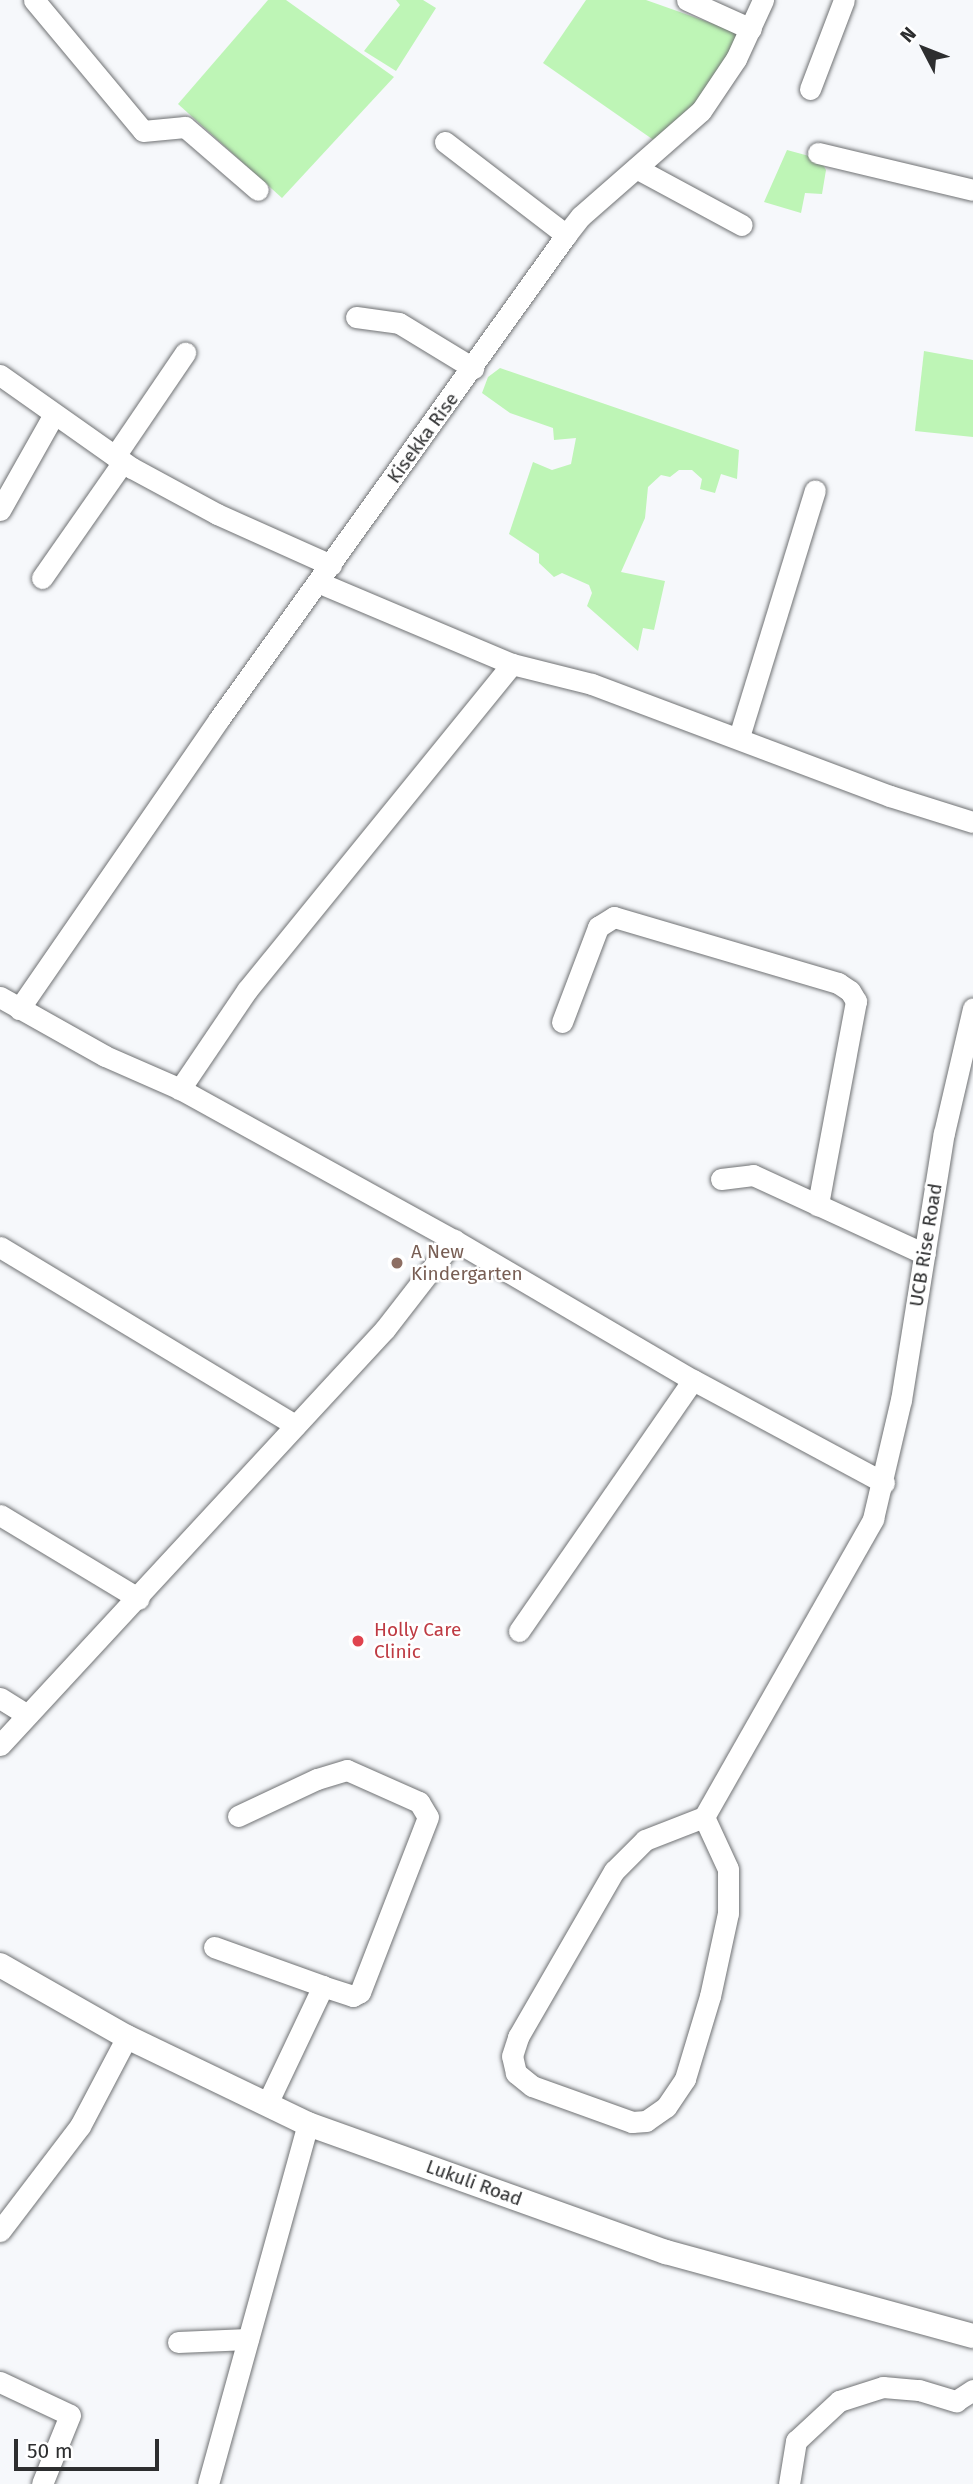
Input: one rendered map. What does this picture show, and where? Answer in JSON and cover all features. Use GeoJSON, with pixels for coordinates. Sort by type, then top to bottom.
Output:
{"type":"FeatureCollection","features":[{"type":"Feature","properties":{"kind":"street"},"geometry":{"type":"LineString","coordinates":[[34,0],[143,131],[153,134],[185,127],[258,190]]}},
{"type":"Feature","properties":{"kind":"street"},"geometry":{"type":"LineString","coordinates":[[687,0],[751,29]]}},
{"type":"Feature","properties":{"kind":"street","name":"Kisekka Rise"},"geometry":{"type":"LineString","coordinates":[[19,1009],[566,235],[701,111],[751,29],[763,0]]}},
{"type":"Feature","properties":{"kind":"street"},"geometry":{"type":"LineString","coordinates":[[810,89],[844,0]]}},
{"type":"Feature","properties":{"kind":"street"},"geometry":{"type":"LineString","coordinates":[[445,142],[566,235]]}},
{"type":"Feature","properties":{"kind":"street"},"geometry":{"type":"LineString","coordinates":[[818,153],[973,190]]}},
{"type":"Feature","properties":{"kind":"street"},"geometry":{"type":"LineString","coordinates":[[636,168],[742,225]]}},
{"type":"Feature","properties":{"kind":"street"},"geometry":{"type":"LineString","coordinates":[[356,317],[399,324],[473,368]]}},
{"type":"Feature","properties":{"kind":"street"},"geometry":{"type":"LineString","coordinates":[[41,578],[185,353]]}},
{"type":"Feature","properties":{"kind":"street"},"geometry":{"type":"LineString","coordinates":[[0,375],[119,459],[325,574],[512,664],[592,684],[739,737],[890,796],[973,822]]}},
{"type":"Feature","properties":{"kind":"street"},"geometry":{"type":"LineString","coordinates":[[0,510],[54,414]]}},
{"type":"Feature","properties":{"kind":"street"},"geometry":{"type":"LineString","coordinates":[[739,737],[815,490]]}},
{"type":"Feature","properties":{"kind":"street"},"geometry":{"type":"LineString","coordinates":[[180,1088],[247,990],[512,664]]}},
{"type":"Feature","properties":{"kind":"street"},"geometry":{"type":"LineString","coordinates":[[562,1022],[598,928],[614,917],[838,983],[850,991],[856,1001],[818,1205]]}},
{"type":"Feature","properties":{"kind":"street"},"geometry":{"type":"LineString","coordinates":[[0,997],[105,1056],[180,1088],[454,1240],[693,1380],[884,1483]]}},
{"type":"Feature","properties":{"kind":"street","name":"UCB Rise Road"},"geometry":{"type":"LineString","coordinates":[[705,1817],[873,1519],[884,1483],[944,1133],[973,1008]]}},
{"type":"Feature","properties":{"kind":"street"},"geometry":{"type":"LineString","coordinates":[[721,1179],[753,1175],[925,1254]]}},
{"type":"Feature","properties":{"kind":"street"},"geometry":{"type":"LineString","coordinates":[[0,1745],[139,1599],[385,1329],[454,1240]]}},
{"type":"Feature","properties":{"kind":"street"},"geometry":{"type":"LineString","coordinates":[[0,1247],[295,1425]]}},
{"type":"Feature","properties":{"kind":"street"},"geometry":{"type":"LineString","coordinates":[[519,1631],[693,1380]]}},
{"type":"Feature","properties":{"kind":"street"},"geometry":{"type":"LineString","coordinates":[[0,1515],[139,1599]]}},
{"type":"Feature","properties":{"kind":"street"},"geometry":{"type":"LineString","coordinates":[[0,1698],[27,1715]]}},
{"type":"Feature","properties":{"kind":"street"},"geometry":{"type":"LineString","coordinates":[[214,1947],[353,1996],[360,1992],[428,1817],[427,1810],[381,1782],[347,1770],[317,1779],[238,1816]]}},
{"type":"Feature","properties":{"kind":"street"},"geometry":{"type":"LineString","coordinates":[[705,1817],[728,1870],[728,1913],[710,1996],[685,2079],[666,2107],[646,2121],[632,2122],[532,2086],[516,2073],[512,2056],[518,2037],[614,1871],[645,1840],[705,1817]]}},
{"type":"Feature","properties":{"kind":"street","name":"Lukuli Road"},"geometry":{"type":"LineString","coordinates":[[0,1965],[127,2037],[308,2124],[666,2252],[973,2336]]}},
{"type":"Feature","properties":{"kind":"street"},"geometry":{"type":"LineString","coordinates":[[267,2104],[323,1986]]}},
{"type":"Feature","properties":{"kind":"street"},"geometry":{"type":"LineString","coordinates":[[0,2231],[80,2126],[127,2037]]}},
{"type":"Feature","properties":{"kind":"street"},"geometry":{"type":"LineString","coordinates":[[208,2484],[308,2124]]}},
{"type":"Feature","properties":{"kind":"street"},"geometry":{"type":"LineString","coordinates":[[178,2342],[248,2339]]}},
{"type":"Feature","properties":{"kind":"street"},"geometry":{"type":"LineString","coordinates":[[0,2382],[69,2415],[42,2484]]}},
{"type":"Feature","properties":{"kind":"street"},"geometry":{"type":"LineString","coordinates":[[789,2484],[796,2441],[839,2401],[883,2387],[919,2390],[957,2401],[973,2390]]}},
{"type":"Feature","properties":{"kind":"green space"},"geometry":{"type":"Polygon","coordinates":[[[268,0],[286,0],[394,77],[282,198],[178,104],[268,0]]]}},
{"type":"Feature","properties":{"kind":"green space"},"geometry":{"type":"Polygon","coordinates":[[[396,0],[423,0],[436,8],[396,71],[364,51],[400,5],[396,0]]]}},
{"type":"Feature","properties":{"kind":"green space"},"geometry":{"type":"Polygon","coordinates":[[[586,0],[646,0],[742,34],[694,109],[655,141],[543,63],[586,0]]]}},
{"type":"Feature","properties":{"kind":"green space"},"geometry":{"type":"Polygon","coordinates":[[[787,150],[820,159],[826,170],[822,194],[805,193],[801,213],[764,202],[787,150]]]}},
{"type":"Feature","properties":{"kind":"green space"},"geometry":{"type":"Polygon","coordinates":[[[924,351],[973,360],[973,437],[915,431],[924,351]]]}},
{"type":"Feature","properties":{"kind":"green space"},"geometry":{"type":"Polygon","coordinates":[[[500,368],[739,450],[737,479],[721,474],[715,493],[700,489],[702,479],[692,470],[679,470],[670,477],[661,475],[648,487],[645,518],[621,572],[665,581],[654,630],[643,628],[638,651],[587,606],[592,593],[589,585],[562,573],[554,577],[539,563],[539,554],[509,534],[533,462],[552,470],[571,464],[576,438],[554,440],[553,428],[510,413],[482,393],[488,377],[500,368]]]}},
{"type":"Feature","properties":{"kind":"place","name":"A New Kindergarten"},"geometry":{"type":"Point","coordinates":[397,1263]}},
{"type":"Feature","properties":{"kind":"place","name":"Holly Care Clinic"},"geometry":{"type":"Point","coordinates":[358,1641]}}]}
